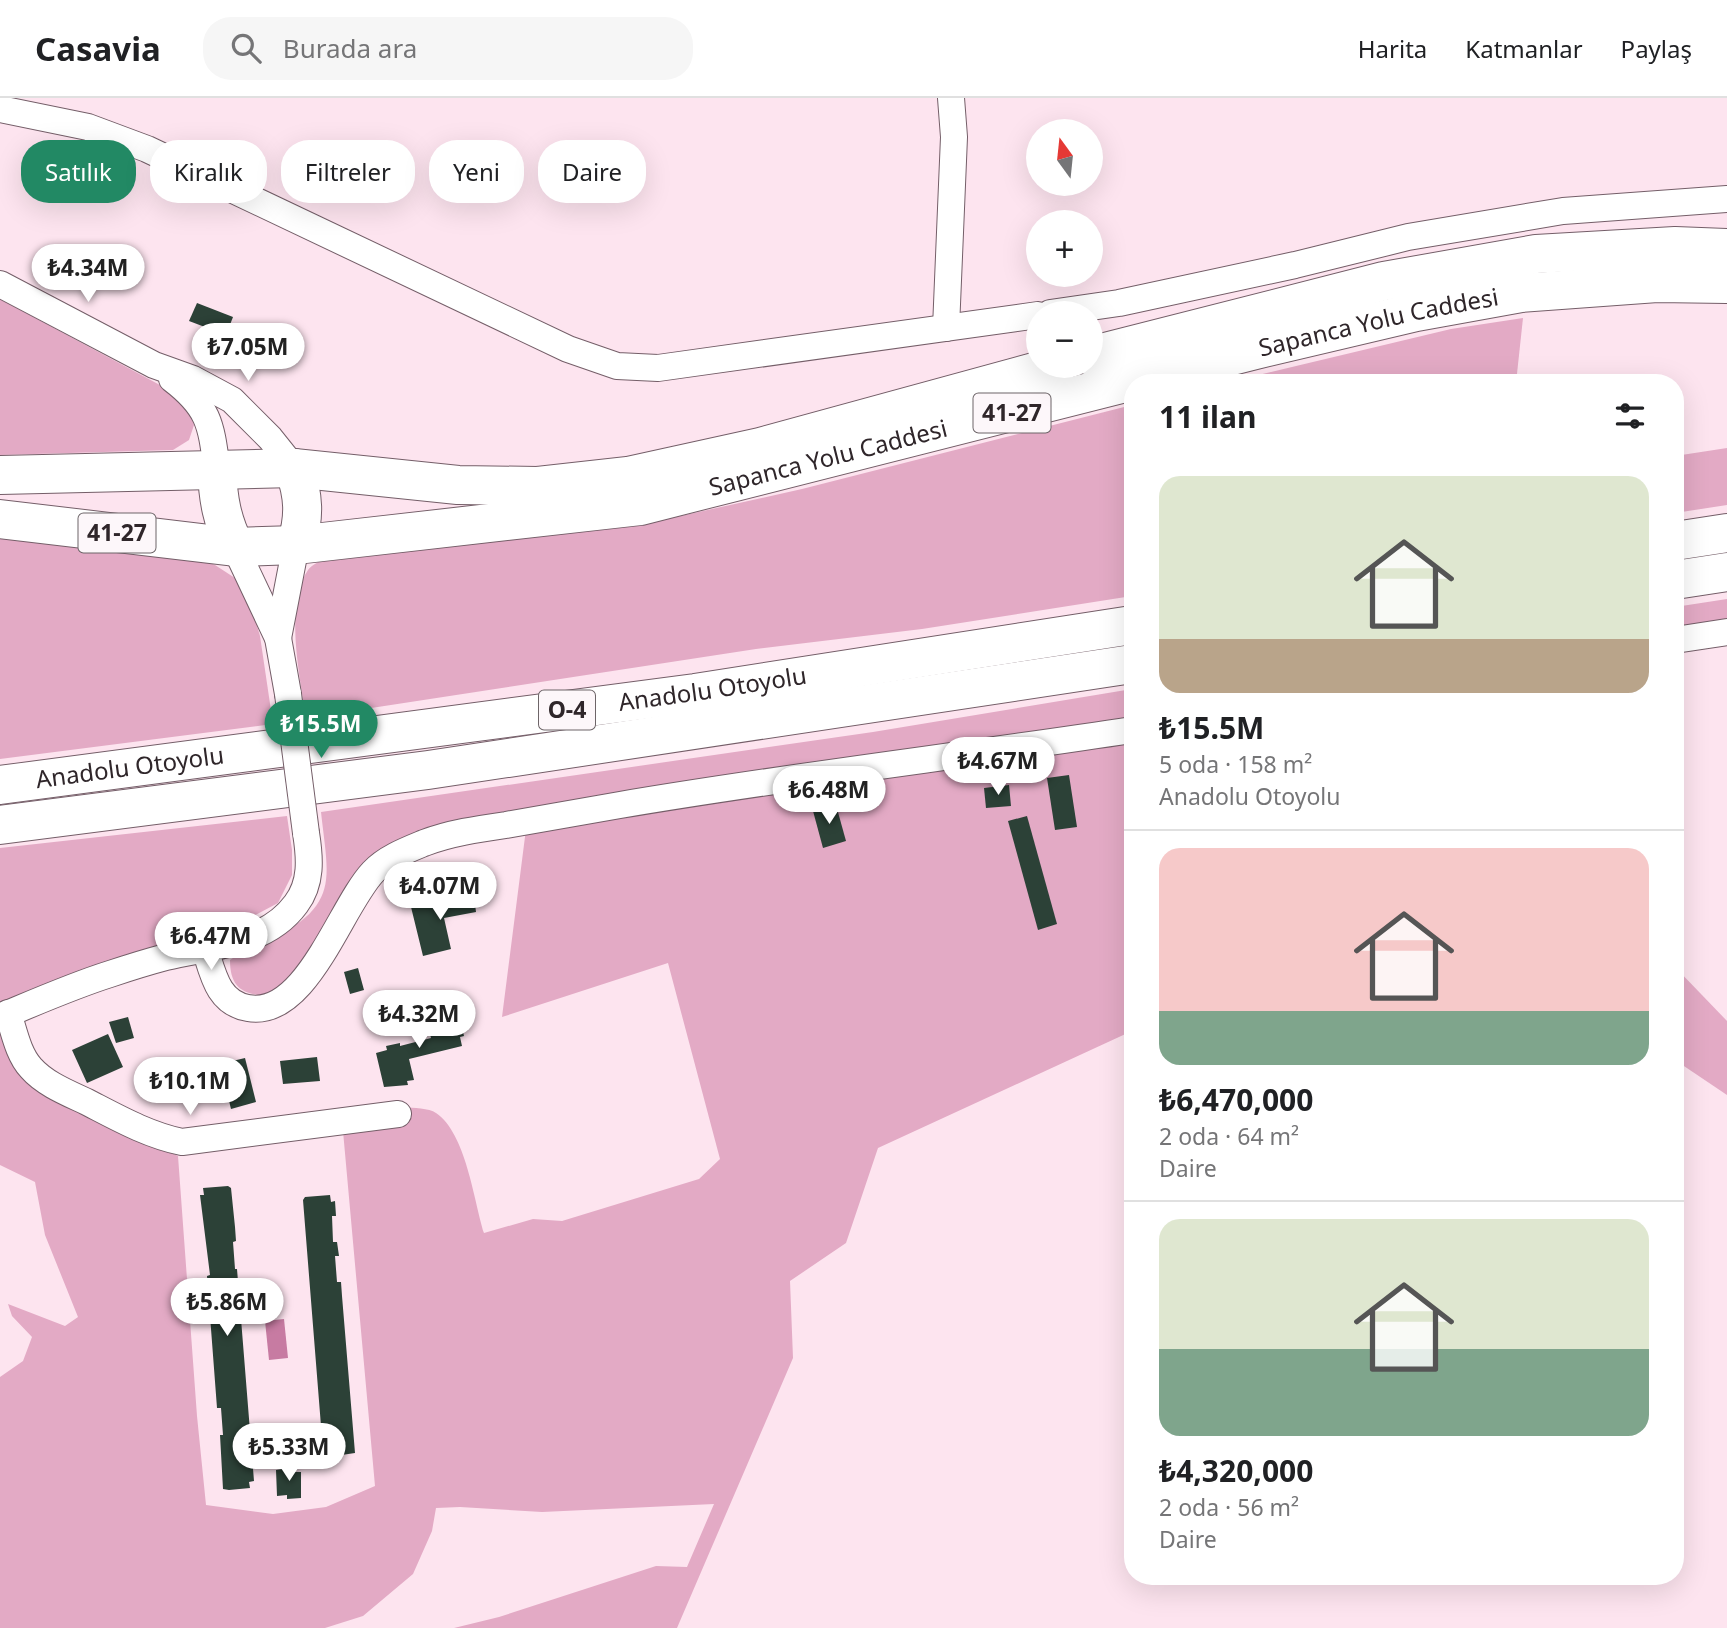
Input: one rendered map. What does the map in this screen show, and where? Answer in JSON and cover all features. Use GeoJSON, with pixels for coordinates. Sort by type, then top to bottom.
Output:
{"type":"FeatureCollection","features":[{"type":"Feature","properties":{"kind":"highway","name":"Sapanca Yolu Caddesi"},"geometry":{"type":"LineString","coordinates":[[1103,352],[1384,281],[1536,254],[1675,246],[1727,248]]}},
{"type":"Feature","properties":{"kind":"highway","name":"Sapanca Yolu Caddesi"},"geometry":{"type":"LineString","coordinates":[[1160,374],[1416,312],[1521,293],[1657,283],[1727,284]]}},
{"type":"Feature","properties":{"kind":"highway","name":"Sapanca Yolu Caddesi"},"geometry":{"type":"LineString","coordinates":[[217,470],[294,468],[458,485],[538,486],[628,476],[760,447],[1026,374]]}},
{"type":"Feature","properties":{"kind":"highway","name":"Sapanca Yolu Caddesi"},"geometry":{"type":"LineString","coordinates":[[235,547],[296,545],[640,506],[1124,383]]}},
{"type":"Feature","properties":{"kind":"highway"},"geometry":{"type":"LineString","coordinates":[[294,468],[304,502],[296,545]]}},
{"type":"Feature","properties":{"kind":"highway"},"geometry":{"type":"LineString","coordinates":[[0,475],[217,470],[222,520],[235,547]]}},
{"type":"Feature","properties":{"kind":"highway","name":"41-27"},"geometry":{"type":"LineString","coordinates":[[0,519],[235,547]]}},
{"type":"Feature","properties":{"kind":"highway"},"geometry":{"type":"LineString","coordinates":[[1684,540],[1727,533]]}},
{"type":"Feature","properties":{"kind":"highway"},"geometry":{"type":"LineString","coordinates":[[1684,579],[1727,572]]}},
{"type":"Feature","properties":{"kind":"highway","name":"Anadolu Otoyolu"},"geometry":{"type":"LineString","coordinates":[[0,785],[695,693],[1124,626]]}},
{"type":"Feature","properties":{"kind":"highway","name":"Anadolu Otoyolu"},"geometry":{"type":"LineString","coordinates":[[0,825],[428,770],[1124,665]]}},
{"type":"Feature","properties":{"kind":"street"},"geometry":{"type":"LineString","coordinates":[[946,328],[954,137],[951,98]]}},
{"type":"Feature","properties":{"kind":"street"},"geometry":{"type":"LineString","coordinates":[[0,109],[88,127],[147,149],[568,349],[617,366],[658,368],[1026,317]]}},
{"type":"Feature","properties":{"kind":"street"},"geometry":{"type":"LineString","coordinates":[[1103,305],[1295,265],[1408,237],[1563,211],[1727,199]]}},
{"type":"Feature","properties":{"kind":"street"},"geometry":{"type":"LineString","coordinates":[[0,284],[154,365],[193,379],[232,400],[270,438],[294,468]]}},
{"type":"Feature","properties":{"kind":"street"},"geometry":{"type":"LineString","coordinates":[[154,365],[187,390],[202,406],[211,429],[217,470]]}},
{"type":"Feature","properties":{"kind":"street"},"geometry":{"type":"LineString","coordinates":[[278,638],[296,545]]}},
{"type":"Feature","properties":{"kind":"street"},"geometry":{"type":"LineString","coordinates":[[235,547],[278,638],[306,833],[309,871],[302,894],[276,924],[263,932],[109,975],[4,1015],[31,1069],[53,1085],[164,1138],[182,1142],[398,1114]]}},
{"type":"Feature","properties":{"kind":"street"},"geometry":{"type":"LineString","coordinates":[[1684,639],[1727,632]]}},
{"type":"Feature","properties":{"kind":"street"},"geometry":{"type":"LineString","coordinates":[[205,949],[218,987],[230,1002],[253,1009],[265,1008],[283,1001],[306,980],[357,892],[376,869],[401,853],[425,843],[482,829],[721,788],[1124,731]]}},
{"type":"Feature","properties":{"kind":"shaded area"},"geometry":{"type":"Polygon","coordinates":[[[0,299],[171,391],[191,407],[194,425],[189,440],[173,450],[0,455],[0,299]]]}},
{"type":"Feature","properties":{"kind":"shaded area"},"geometry":{"type":"Polygon","coordinates":[[[1523,318],[1517,374],[1263,374],[1451,329],[1523,318]]]}},
{"type":"Feature","properties":{"kind":"shaded area"},"geometry":{"type":"Polygon","coordinates":[[[1124,407],[1124,597],[922,629],[756,649],[306,718],[296,642],[297,602],[308,570],[326,557],[667,519],[802,489],[1124,407]]]}},
{"type":"Feature","properties":{"kind":"shaded area"},"geometry":{"type":"Polygon","coordinates":[[[1727,448],[1727,505],[1684,512],[1684,455],[1727,448]]]}},
{"type":"Feature","properties":{"kind":"shaded area"},"geometry":{"type":"Polygon","coordinates":[[[0,537],[188,554],[215,565],[238,580],[247,591],[260,636],[273,724],[0,759],[0,537]]]}},
{"type":"Feature","properties":{"kind":"shaded area"},"geometry":{"type":"Polygon","coordinates":[[[1727,599],[1727,623],[1684,630],[1684,606],[1727,599]]]}},
{"type":"Feature","properties":{"kind":"shaded area"},"geometry":{"type":"Polygon","coordinates":[[[1124,690],[1124,719],[393,845],[308,960],[271,996],[246,992],[233,978],[230,960],[295,925],[310,913],[320,900],[327,871],[321,812],[873,732],[1124,690]]]}},
{"type":"Feature","properties":{"kind":"shaded area"},"geometry":{"type":"Polygon","coordinates":[[[1124,739],[1124,1035],[878,1148],[846,1243],[790,1281],[793,1358],[677,1628],[454,1628],[499,1617],[656,1566],[687,1567],[714,1504],[542,1512],[436,1508],[432,1531],[413,1574],[363,1616],[325,1628],[0,1628],[0,1377],[23,1361],[32,1337],[12,1316],[8,1304],[65,1326],[78,1317],[45,1235],[35,1182],[0,1165],[0,1033],[52,1095],[178,1156],[206,1505],[273,1514],[326,1507],[375,1486],[343,1131],[407,1124],[404,1107],[436,1113],[455,1136],[462,1151],[484,1233],[533,1219],[562,1221],[699,1179],[720,1159],[668,963],[502,1017],[526,829],[1124,739]]]}},
{"type":"Feature","properties":{"kind":"shaded area"},"geometry":{"type":"Polygon","coordinates":[[[287,816],[292,850],[292,875],[278,903],[246,920],[195,932],[0,1005],[0,848],[287,816]]]}},
{"type":"Feature","properties":{"kind":"shaded area"},"geometry":{"type":"Polygon","coordinates":[[[1684,976],[1727,1021],[1727,1095],[1684,1066],[1684,976]]]}},
{"type":"Feature","properties":{"kind":"shaded area"},"geometry":{"type":"Polygon","coordinates":[[[284,1319],[288,1358],[269,1360],[265,1321],[284,1319]]]}},
{"type":"Feature","properties":{"kind":"building"},"geometry":{"type":"Polygon","coordinates":[[[197,303],[233,317],[226,335],[189,321],[197,303]]]}},
{"type":"Feature","properties":{"kind":"building"},"geometry":{"type":"Polygon","coordinates":[[[1069,775],[1077,827],[1055,830],[1047,778],[1069,775]]]}},
{"type":"Feature","properties":{"kind":"building"},"geometry":{"type":"Polygon","coordinates":[[[1009,785],[1011,806],[986,808],[984,788],[1009,785]]]}},
{"type":"Feature","properties":{"kind":"building"},"geometry":{"type":"Polygon","coordinates":[[[836,805],[846,841],[823,848],[813,811],[836,805]]]}},
{"type":"Feature","properties":{"kind":"building"},"geometry":{"type":"Polygon","coordinates":[[[1027,816],[1057,924],[1038,930],[1008,821],[1027,816]]]}},
{"type":"Feature","properties":{"kind":"building"},"geometry":{"type":"Polygon","coordinates":[[[473,889],[476,912],[444,918],[451,949],[423,956],[411,907],[427,903],[428,908],[458,902],[457,892],[473,889]]]}},
{"type":"Feature","properties":{"kind":"building"},"geometry":{"type":"Polygon","coordinates":[[[358,968],[364,990],[350,994],[344,972],[358,968]]]}},
{"type":"Feature","properties":{"kind":"building"},"geometry":{"type":"Polygon","coordinates":[[[454,1014],[456,1021],[460,1020],[464,1036],[460,1037],[462,1046],[409,1059],[414,1080],[407,1081],[408,1085],[384,1087],[376,1053],[387,1050],[386,1046],[400,1043],[400,1046],[431,1038],[426,1018],[454,1014]]]}},
{"type":"Feature","properties":{"kind":"building"},"geometry":{"type":"Polygon","coordinates":[[[128,1017],[134,1038],[116,1043],[109,1022],[128,1017]]]}},
{"type":"Feature","properties":{"kind":"building"},"geometry":{"type":"Polygon","coordinates":[[[108,1034],[123,1067],[87,1083],[72,1050],[108,1034]]]}},
{"type":"Feature","properties":{"kind":"building"},"geometry":{"type":"Polygon","coordinates":[[[317,1057],[320,1081],[283,1084],[280,1061],[317,1057]]]}},
{"type":"Feature","properties":{"kind":"building"},"geometry":{"type":"Polygon","coordinates":[[[245,1058],[256,1102],[231,1109],[220,1064],[245,1058]]]}},
{"type":"Feature","properties":{"kind":"building"},"geometry":{"type":"Polygon","coordinates":[[[203,1188],[231,1188],[235,1227],[235,1269],[254,1481],[249,1482],[250,1488],[229,1490],[223,1489],[221,1408],[217,1408],[207,1276],[210,1275],[200,1195],[204,1195],[203,1188]]]}},
{"type":"Feature","properties":{"kind":"building"},"geometry":{"type":"Polygon","coordinates":[[[330,1195],[331,1202],[335,1201],[336,1216],[332,1216],[333,1242],[337,1242],[339,1256],[335,1256],[337,1282],[341,1282],[355,1453],[328,1457],[328,1451],[323,1451],[303,1200],[305,1197],[330,1195]]]}},
{"type":"Feature","properties":{"kind":"building"},"geometry":{"type":"Polygon","coordinates":[[[295,1467],[295,1472],[301,1472],[301,1498],[287,1499],[287,1495],[277,1496],[276,1470],[295,1467]]]}}]}
